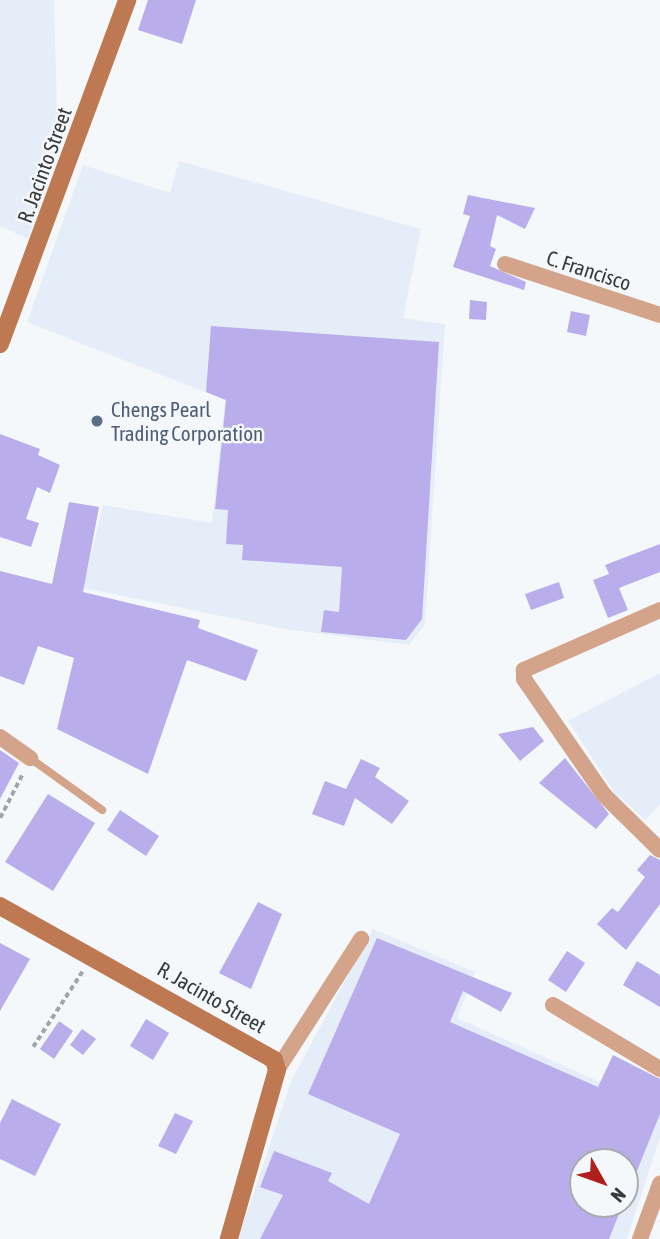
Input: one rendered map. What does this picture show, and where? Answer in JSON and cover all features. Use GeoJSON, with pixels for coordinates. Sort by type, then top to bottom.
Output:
{"type":"FeatureCollection","features":[{"type":"Feature","properties":{"kind":"street","name":"R. Jacinto Street"},"geometry":{"type":"LineString","coordinates":[[0,344],[127,0]]}},
{"type":"Feature","properties":{"kind":"street","name":"C. Francisco"},"geometry":{"type":"LineString","coordinates":[[505,264],[660,315]]}},
{"type":"Feature","properties":{"kind":"street"},"geometry":{"type":"LineString","coordinates":[[660,610],[524,670],[524,680],[604,795],[660,850]]}},
{"type":"Feature","properties":{"kind":"street"},"geometry":{"type":"LineString","coordinates":[[0,737],[30,758]]}},
{"type":"Feature","properties":{"kind":"street","name":"R. Jacinto Street"},"geometry":{"type":"LineString","coordinates":[[0,906],[264,1053],[277,1070]]}},
{"type":"Feature","properties":{"kind":"street"},"geometry":{"type":"LineString","coordinates":[[229,1239],[277,1070],[361,939]]}},
{"type":"Feature","properties":{"kind":"street"},"geometry":{"type":"LineString","coordinates":[[553,1005],[660,1069]]}},
{"type":"Feature","properties":{"kind":"street"},"geometry":{"type":"LineString","coordinates":[[640,1239],[660,1184]]}},
{"type":"Feature","properties":{"kind":"lane"},"geometry":{"type":"LineString","coordinates":[[30,758],[102,810]]}},
{"type":"Feature","properties":{"kind":"path"},"geometry":{"type":"LineString","coordinates":[[0,818],[30,758]]}},
{"type":"Feature","properties":{"kind":"path"},"geometry":{"type":"LineString","coordinates":[[33,1048],[92,956]]}},
{"type":"Feature","properties":{"kind":"shaded area"},"geometry":{"type":"Polygon","coordinates":[[[0,0],[54,0],[58,146],[28,239],[0,226],[0,0]]]}},
{"type":"Feature","properties":{"kind":"shaded area"},"geometry":{"type":"Polygon","coordinates":[[[179,161],[421,229],[403,318],[445,324],[425,625],[409,645],[285,629],[83,588],[103,505],[212,523],[225,400],[27,322],[83,165],[170,193],[179,161]]]}},
{"type":"Feature","properties":{"kind":"shaded area"},"geometry":{"type":"Polygon","coordinates":[[[660,673],[660,805],[645,820],[615,793],[568,721],[660,673]]]}},
{"type":"Feature","properties":{"kind":"shaded area"},"geometry":{"type":"Polygon","coordinates":[[[373,929],[475,972],[457,1018],[660,1109],[660,1137],[639,1202],[639,1148],[569,1148],[569,1218],[634,1218],[627,1239],[238,1239],[292,1079],[373,929]]]}},
{"type":"Feature","properties":{"kind":"building"},"geometry":{"type":"Polygon","coordinates":[[[148,0],[196,0],[182,44],[138,30],[148,0]]]}},
{"type":"Feature","properties":{"kind":"building"},"geometry":{"type":"Polygon","coordinates":[[[468,195],[535,208],[525,229],[497,215],[490,246],[496,249],[490,266],[526,282],[524,290],[453,267],[470,216],[463,214],[468,195]]]}},
{"type":"Feature","properties":{"kind":"building"},"geometry":{"type":"Polygon","coordinates":[[[470,300],[487,302],[486,320],[469,319],[470,300]]]}},
{"type":"Feature","properties":{"kind":"building"},"geometry":{"type":"Polygon","coordinates":[[[571,311],[590,315],[586,336],[567,332],[571,311]]]}},
{"type":"Feature","properties":{"kind":"building"},"geometry":{"type":"Polygon","coordinates":[[[211,326],[439,342],[422,619],[406,640],[321,632],[324,610],[339,612],[342,567],[242,560],[243,545],[226,544],[228,510],[215,509],[226,400],[206,392],[211,326]]]}},
{"type":"Feature","properties":{"kind":"building"},"geometry":{"type":"Polygon","coordinates":[[[0,434],[40,449],[38,455],[60,465],[50,493],[37,487],[26,519],[39,523],[31,547],[0,537],[0,434]]]}},
{"type":"Feature","properties":{"kind":"building"},"geometry":{"type":"Polygon","coordinates":[[[69,502],[99,507],[83,592],[200,620],[198,628],[258,650],[246,681],[187,660],[148,774],[57,729],[74,658],[38,646],[24,685],[0,676],[0,571],[52,584],[69,502]]]}},
{"type":"Feature","properties":{"kind":"building"},"geometry":{"type":"Polygon","coordinates":[[[660,544],[660,572],[619,588],[628,610],[608,618],[593,580],[609,574],[605,565],[660,544]]]}},
{"type":"Feature","properties":{"kind":"building"},"geometry":{"type":"Polygon","coordinates":[[[559,582],[564,598],[531,610],[525,594],[559,582]]]}},
{"type":"Feature","properties":{"kind":"building"},"geometry":{"type":"Polygon","coordinates":[[[533,727],[544,741],[520,761],[498,734],[533,727]]]}},
{"type":"Feature","properties":{"kind":"building"},"geometry":{"type":"Polygon","coordinates":[[[0,750],[19,763],[0,799],[0,750]]]}},
{"type":"Feature","properties":{"kind":"building"},"geometry":{"type":"Polygon","coordinates":[[[565,758],[609,814],[596,829],[539,783],[565,758]]]}},
{"type":"Feature","properties":{"kind":"building"},"geometry":{"type":"Polygon","coordinates":[[[361,759],[380,768],[375,777],[409,801],[392,824],[355,798],[344,826],[312,814],[325,781],[346,789],[361,759]]]}},
{"type":"Feature","properties":{"kind":"building"},"geometry":{"type":"Polygon","coordinates":[[[48,794],[95,823],[53,891],[5,862],[48,794]]]}},
{"type":"Feature","properties":{"kind":"building"},"geometry":{"type":"Polygon","coordinates":[[[120,810],[159,836],[146,856],[107,830],[120,810]]]}},
{"type":"Feature","properties":{"kind":"building"},"geometry":{"type":"Polygon","coordinates":[[[650,855],[660,860],[660,904],[626,950],[597,924],[612,908],[618,912],[645,877],[637,870],[650,855]]]}},
{"type":"Feature","properties":{"kind":"building"},"geometry":{"type":"Polygon","coordinates":[[[258,902],[282,914],[251,989],[219,973],[258,902]]]}},
{"type":"Feature","properties":{"kind":"building"},"geometry":{"type":"Polygon","coordinates":[[[377,938],[512,993],[501,1012],[463,991],[450,1022],[598,1087],[613,1055],[660,1079],[660,1114],[639,1166],[639,1148],[569,1148],[569,1218],[617,1218],[609,1239],[260,1239],[283,1195],[260,1187],[274,1151],[332,1173],[328,1181],[369,1204],[400,1134],[308,1094],[377,938]]]}},
{"type":"Feature","properties":{"kind":"building"},"geometry":{"type":"Polygon","coordinates":[[[0,943],[30,959],[0,1011],[0,943]]]}},
{"type":"Feature","properties":{"kind":"building"},"geometry":{"type":"Polygon","coordinates":[[[567,951],[585,963],[566,992],[548,980],[567,951]]]}},
{"type":"Feature","properties":{"kind":"building"},"geometry":{"type":"Polygon","coordinates":[[[637,961],[660,975],[660,1007],[623,985],[637,961]]]}},
{"type":"Feature","properties":{"kind":"building"},"geometry":{"type":"Polygon","coordinates":[[[146,1019],[169,1033],[153,1060],[130,1046],[146,1019]]]}},
{"type":"Feature","properties":{"kind":"building"},"geometry":{"type":"Polygon","coordinates":[[[59,1021],[73,1031],[54,1059],[40,1049],[59,1021]]]}},
{"type":"Feature","properties":{"kind":"building"},"geometry":{"type":"Polygon","coordinates":[[[82,1029],[96,1039],[83,1055],[70,1045],[82,1029]]]}},
{"type":"Feature","properties":{"kind":"building"},"geometry":{"type":"Polygon","coordinates":[[[12,1099],[61,1124],[35,1176],[0,1159],[0,1123],[12,1099]]]}},
{"type":"Feature","properties":{"kind":"building"},"geometry":{"type":"Polygon","coordinates":[[[175,1113],[193,1121],[176,1154],[158,1146],[175,1113]]]}},
{"type":"Feature","properties":{"kind":"place","name":"Chengs Pearl Trading Corporation"},"geometry":{"type":"Point","coordinates":[97,421]}}]}
